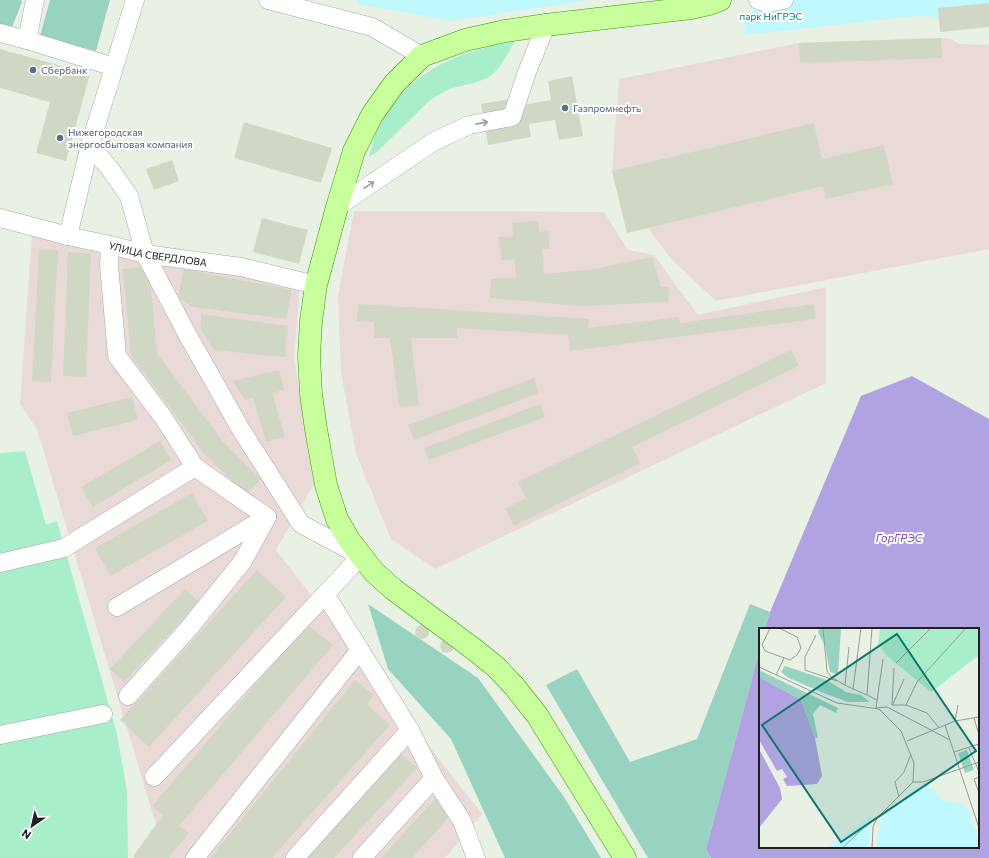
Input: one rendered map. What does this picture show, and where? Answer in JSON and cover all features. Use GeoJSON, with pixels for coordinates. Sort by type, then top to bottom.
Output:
{"type":"FeatureCollection","features":[{"type":"Feature","properties":{"kind":"main road"},"geometry":{"type":"LineString","coordinates":[[625,858],[537,715],[514,686],[496,667],[480,654],[393,589],[374,572],[349,540],[337,519],[326,485],[316,429],[311,394],[309,356],[311,321],[316,285],[354,151],[372,115],[394,84],[422,56],[466,40],[505,31],[691,8],[720,0]]}},
{"type":"Feature","properties":{"kind":"street"},"geometry":{"type":"LineString","coordinates":[[27,40],[35,0]]}},
{"type":"Feature","properties":{"kind":"street"},"geometry":{"type":"LineString","coordinates":[[68,236],[90,144],[135,0]]}},
{"type":"Feature","properties":{"kind":"street"},"geometry":{"type":"LineString","coordinates":[[268,0],[372,27],[422,56]]}},
{"type":"Feature","properties":{"kind":"street"},"geometry":{"type":"LineString","coordinates":[[758,0],[767,3],[784,0]]}},
{"type":"Feature","properties":{"kind":"street"},"geometry":{"type":"LineString","coordinates":[[337,207],[434,142],[469,125],[512,117],[527,72],[546,25]]}},
{"type":"Feature","properties":{"kind":"street"},"geometry":{"type":"LineString","coordinates":[[0,33],[114,67]]}},
{"type":"Feature","properties":{"kind":"street"},"geometry":{"type":"LineString","coordinates":[[90,144],[129,196],[145,254],[186,332],[240,428],[301,524],[360,556],[154,777]]}},
{"type":"Feature","properties":{"kind":"street","name":"УЛИЦА СВЕРДЛОВА"},"geometry":{"type":"LineString","coordinates":[[1,221],[145,254],[241,267],[316,285]]}},
{"type":"Feature","properties":{"kind":"street"},"geometry":{"type":"LineString","coordinates":[[110,245],[109,265],[117,356],[163,417],[195,467],[267,517]]}},
{"type":"Feature","properties":{"kind":"street"},"geometry":{"type":"LineString","coordinates":[[0,563],[64,548],[195,467]]}},
{"type":"Feature","properties":{"kind":"street"},"geometry":{"type":"LineString","coordinates":[[118,607],[288,504]]}},
{"type":"Feature","properties":{"kind":"street"},"geometry":{"type":"LineString","coordinates":[[128,696],[189,628],[243,561],[267,517]]}},
{"type":"Feature","properties":{"kind":"street"},"geometry":{"type":"LineString","coordinates":[[325,594],[410,730],[434,778],[462,821],[489,858]]}},
{"type":"Feature","properties":{"kind":"street"},"geometry":{"type":"LineString","coordinates":[[195,858],[360,650]]}},
{"type":"Feature","properties":{"kind":"street"},"geometry":{"type":"LineString","coordinates":[[0,735],[103,714]]}},
{"type":"Feature","properties":{"kind":"street"},"geometry":{"type":"LineString","coordinates":[[295,858],[410,730]]}},
{"type":"Feature","properties":{"kind":"street"},"geometry":{"type":"LineString","coordinates":[[362,858],[434,778]]}},
{"type":"Feature","properties":{"kind":"street"},"geometry":{"type":"LineString","coordinates":[[462,821],[476,858]]}},
{"type":"Feature","properties":{"kind":"shaded area"},"geometry":{"type":"Polygon","coordinates":[[[0,0],[21,0],[22,2],[10,32],[0,29],[0,0]]]}},
{"type":"Feature","properties":{"kind":"shaded area"},"geometry":{"type":"Polygon","coordinates":[[[50,0],[110,0],[96,51],[40,36],[50,0]]]}},
{"type":"Feature","properties":{"kind":"shaded area"},"geometry":{"type":"Polygon","coordinates":[[[941,38],[951,39],[959,44],[989,45],[989,249],[716,301],[672,260],[648,228],[627,233],[612,171],[619,79],[799,43],[941,38]]]}},
{"type":"Feature","properties":{"kind":"shaded area"},"geometry":{"type":"Polygon","coordinates":[[[354,211],[604,212],[628,250],[654,255],[698,315],[826,287],[826,383],[435,569],[391,539],[356,454],[341,372],[338,295],[354,211]]]}},
{"type":"Feature","properties":{"kind":"shaded area"},"geometry":{"type":"Polygon","coordinates":[[[32,233],[300,286],[294,357],[314,484],[276,550],[482,814],[445,858],[166,858],[37,429],[20,404],[32,233]]]}},
{"type":"Feature","properties":{"kind":"shaded area"},"geometry":{"type":"Polygon","coordinates":[[[368,604],[478,678],[564,797],[601,858],[505,858],[451,739],[388,669],[368,604]]]}},
{"type":"Feature","properties":{"kind":"shaded area"},"geometry":{"type":"Polygon","coordinates":[[[750,604],[770,612],[765,628],[759,628],[759,653],[706,849],[711,858],[648,858],[546,685],[577,669],[630,762],[697,739],[750,604]]]}},
{"type":"Feature","properties":{"kind":"green space"},"geometry":{"type":"Polygon","coordinates":[[[357,0],[589,0],[452,21],[358,4],[357,0]]]}},
{"type":"Feature","properties":{"kind":"green space","name":"парк НиГРЭС"},"geometry":{"type":"Polygon","coordinates":[[[764,0],[989,0],[989,19],[916,16],[744,35],[746,16],[764,0]]]}},
{"type":"Feature","properties":{"kind":"green space"},"geometry":{"type":"Polygon","coordinates":[[[515,41],[499,68],[489,77],[477,82],[449,89],[430,100],[377,152],[369,157],[378,129],[392,106],[405,90],[420,77],[437,66],[454,58],[474,51],[515,41]]]}},
{"type":"Feature","properties":{"kind":"green space"},"geometry":{"type":"Polygon","coordinates":[[[25,451],[46,525],[57,521],[117,734],[127,790],[128,858],[0,858],[0,453],[25,451]]]}},
{"type":"Feature","properties":{"kind":"water","name":"ГорГРЭС"},"geometry":{"type":"Polygon","coordinates":[[[912,376],[989,419],[989,858],[711,858],[706,849],[759,653],[759,848],[979,848],[979,628],[765,628],[770,612],[861,396],[912,376]]]}},
{"type":"Feature","properties":{"kind":"building"},"geometry":{"type":"Polygon","coordinates":[[[989,3],[989,27],[940,32],[938,8],[989,3]]]}},
{"type":"Feature","properties":{"kind":"building"},"geometry":{"type":"Polygon","coordinates":[[[941,38],[942,58],[800,63],[799,43],[941,38]]]}},
{"type":"Feature","properties":{"kind":"building"},"geometry":{"type":"Polygon","coordinates":[[[0,49],[90,74],[66,161],[36,153],[50,102],[0,88],[0,49]]]}},
{"type":"Feature","properties":{"kind":"building"},"geometry":{"type":"Polygon","coordinates":[[[572,76],[583,136],[559,140],[555,120],[529,124],[531,137],[488,145],[481,104],[521,97],[523,105],[551,100],[548,81],[572,76]]]}},
{"type":"Feature","properties":{"kind":"building"},"geometry":{"type":"Polygon","coordinates":[[[244,122],[332,148],[321,183],[234,158],[244,122]]]}},
{"type":"Feature","properties":{"kind":"building"},"geometry":{"type":"Polygon","coordinates":[[[814,123],[822,159],[884,145],[893,184],[826,199],[823,186],[627,233],[612,171],[814,123]]]}},
{"type":"Feature","properties":{"kind":"building"},"geometry":{"type":"Polygon","coordinates":[[[172,160],[179,181],[154,190],[146,169],[172,160]]]}},
{"type":"Feature","properties":{"kind":"building"},"geometry":{"type":"Polygon","coordinates":[[[262,218],[308,230],[299,264],[253,252],[262,218]]]}},
{"type":"Feature","properties":{"kind":"building"},"geometry":{"type":"Polygon","coordinates":[[[538,221],[539,232],[548,231],[550,249],[542,249],[544,274],[588,270],[652,257],[661,287],[668,287],[669,302],[581,306],[490,298],[491,279],[516,277],[514,259],[501,260],[499,237],[513,236],[512,223],[538,221]]]}},
{"type":"Feature","properties":{"kind":"building"},"geometry":{"type":"Polygon","coordinates":[[[39,249],[58,250],[51,382],[32,381],[39,249]]]}},
{"type":"Feature","properties":{"kind":"building"},"geometry":{"type":"Polygon","coordinates":[[[68,252],[91,253],[86,377],[63,376],[68,252]]]}},
{"type":"Feature","properties":{"kind":"building"},"geometry":{"type":"Polygon","coordinates":[[[149,266],[157,353],[224,443],[261,479],[246,494],[206,456],[131,356],[123,269],[149,266]]]}},
{"type":"Feature","properties":{"kind":"building"},"geometry":{"type":"Polygon","coordinates":[[[184,269],[292,290],[286,319],[193,307],[178,298],[184,269]]]}},
{"type":"Feature","properties":{"kind":"building"},"geometry":{"type":"Polygon","coordinates":[[[358,304],[589,319],[588,328],[679,317],[680,323],[814,304],[815,319],[570,351],[568,335],[457,328],[457,338],[411,338],[419,405],[399,407],[390,338],[374,338],[374,322],[357,321],[358,304]]]}},
{"type":"Feature","properties":{"kind":"building"},"geometry":{"type":"Polygon","coordinates":[[[201,314],[288,326],[285,357],[214,350],[201,330],[201,314]]]}},
{"type":"Feature","properties":{"kind":"building"},"geometry":{"type":"Polygon","coordinates":[[[791,350],[799,366],[632,447],[640,463],[514,526],[505,509],[526,498],[518,482],[791,350]]]}},
{"type":"Feature","properties":{"kind":"building"},"geometry":{"type":"Polygon","coordinates":[[[279,370],[284,390],[272,393],[285,437],[266,442],[253,398],[245,400],[232,381],[279,370]]]}},
{"type":"Feature","properties":{"kind":"building"},"geometry":{"type":"Polygon","coordinates":[[[534,378],[539,393],[414,440],[408,425],[534,378]]]}},
{"type":"Feature","properties":{"kind":"building"},"geometry":{"type":"Polygon","coordinates":[[[132,397],[138,420],[73,436],[67,413],[132,397]]]}},
{"type":"Feature","properties":{"kind":"building"},"geometry":{"type":"Polygon","coordinates":[[[540,404],[545,417],[429,460],[424,448],[540,404]]]}},
{"type":"Feature","properties":{"kind":"building"},"geometry":{"type":"Polygon","coordinates":[[[160,441],[171,460],[93,507],[81,487],[160,441]]]}},
{"type":"Feature","properties":{"kind":"building"},"geometry":{"type":"Polygon","coordinates":[[[192,493],[208,521],[110,576],[95,548],[192,493]]]}},
{"type":"Feature","properties":{"kind":"building"},"geometry":{"type":"Polygon","coordinates":[[[257,570],[286,597],[149,747],[120,720],[257,570]]]}},
{"type":"Feature","properties":{"kind":"building"},"geometry":{"type":"Polygon","coordinates":[[[185,589],[199,602],[124,682],[110,669],[185,589]]]}},
{"type":"Feature","properties":{"kind":"building"},"geometry":{"type":"Polygon","coordinates":[[[307,624],[333,645],[179,826],[189,833],[169,858],[134,858],[134,855],[163,815],[152,806],[307,624]]]}},
{"type":"Feature","properties":{"kind":"building"},"geometry":{"type":"Polygon","coordinates":[[[422,625],[427,627],[429,632],[427,637],[422,639],[417,637],[415,632],[417,627],[422,625]]]}},
{"type":"Feature","properties":{"kind":"building"},"geometry":{"type":"Polygon","coordinates":[[[445,639],[454,644],[453,650],[448,653],[443,652],[440,647],[441,642],[445,639]]]}},
{"type":"Feature","properties":{"kind":"building"},"geometry":{"type":"Polygon","coordinates":[[[355,680],[374,695],[367,704],[390,725],[272,858],[210,858],[355,680]]]}},
{"type":"Feature","properties":{"kind":"building"},"geometry":{"type":"Polygon","coordinates":[[[400,753],[417,768],[334,858],[304,858],[400,753]]]}},
{"type":"Feature","properties":{"kind":"building"},"geometry":{"type":"Polygon","coordinates":[[[436,798],[452,814],[412,858],[381,858],[436,798]]]}},
{"type":"Feature","properties":{"kind":"place","name":"Сбербанк"},"geometry":{"type":"Point","coordinates":[33,70]}},
{"type":"Feature","properties":{"kind":"place","name":"Газпромнефть"},"geometry":{"type":"Point","coordinates":[565,108]}},
{"type":"Feature","properties":{"kind":"place","name":"Нижегородская энергосбытовая компания"},"geometry":{"type":"Point","coordinates":[60,138]}}]}
